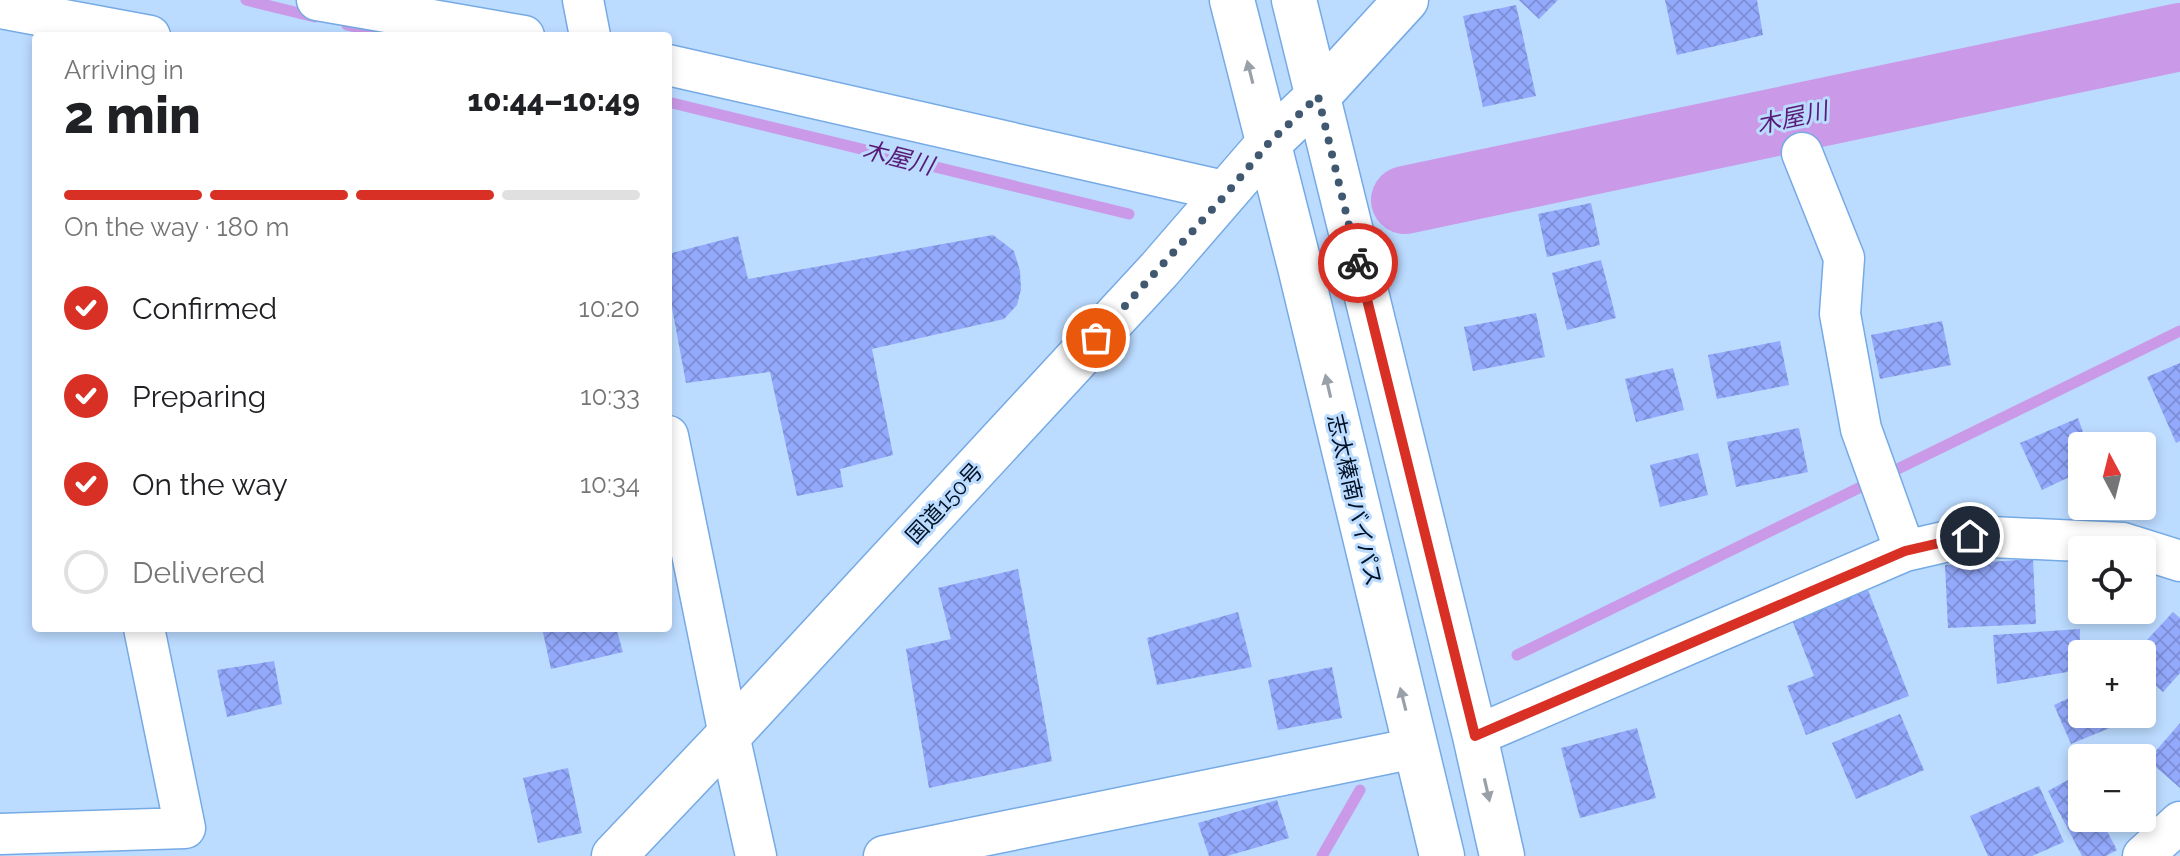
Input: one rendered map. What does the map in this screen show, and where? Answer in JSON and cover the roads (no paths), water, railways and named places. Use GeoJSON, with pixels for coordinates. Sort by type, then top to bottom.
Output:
{"type":"FeatureCollection","features":[{"type":"Feature","properties":{"kind":"main road"},"geometry":{"type":"LineString","coordinates":[[1232,0],[1268,144]]}},
{"type":"Feature","properties":{"kind":"main road"},"geometry":{"type":"LineString","coordinates":[[1294,0],[1502,856]]}},
{"type":"Feature","properties":{"kind":"main road","name":"国道150号"},"geometry":{"type":"LineString","coordinates":[[614,856],[1126,305],[1268,144],[1318,96],[1406,0]]}},
{"type":"Feature","properties":{"kind":"main road","name":"志太榛南バイパス"},"geometry":{"type":"LineString","coordinates":[[1268,144],[1442,856]]}},
{"type":"Feature","properties":{"kind":"street"},"geometry":{"type":"LineString","coordinates":[[317,0],[501,32]]}},
{"type":"Feature","properties":{"kind":"street"},"geometry":{"type":"LineString","coordinates":[[583,0],[589,32]]}},
{"type":"Feature","properties":{"kind":"street"},"geometry":{"type":"LineString","coordinates":[[0,8],[129,32]]}},
{"type":"Feature","properties":{"kind":"street"},"geometry":{"type":"LineString","coordinates":[[672,66],[1228,192]]}},
{"type":"Feature","properties":{"kind":"street"},"geometry":{"type":"LineString","coordinates":[[1802,153],[1844,258],[1840,314],[1861,429],[1905,551]]}},
{"type":"Feature","properties":{"kind":"street"},"geometry":{"type":"LineString","coordinates":[[672,456],[756,856]]}},
{"type":"Feature","properties":{"kind":"street"},"geometry":{"type":"LineString","coordinates":[[1475,736],[1905,551],[1970,536],[2123,543],[2180,561]]}},
{"type":"Feature","properties":{"kind":"street"},"geometry":{"type":"LineString","coordinates":[[0,834],[185,828],[145,632]]}},
{"type":"Feature","properties":{"kind":"street"},"geometry":{"type":"LineString","coordinates":[[884,856],[1415,748]]}},
{"type":"Feature","properties":{"kind":"street"},"geometry":{"type":"LineString","coordinates":[[2143,856],[2180,822]]}},
{"type":"Feature","properties":{"kind":"waterway","name":"木屋川"},"geometry":{"type":"LineString","coordinates":[[246,0],[315,17]]}},
{"type":"Feature","properties":{"kind":"waterway","name":"木屋川"},"geometry":{"type":"LineString","coordinates":[[347,25],[377,32]]}},
{"type":"Feature","properties":{"kind":"waterway","name":"木屋川"},"geometry":{"type":"LineString","coordinates":[[1405,200],[2180,37]]}},
{"type":"Feature","properties":{"kind":"waterway","name":"木屋川"},"geometry":{"type":"LineString","coordinates":[[672,103],[1129,214]]}},
{"type":"Feature","properties":{"kind":"waterway"},"geometry":{"type":"LineString","coordinates":[[1517,655],[2180,331]]}},
{"type":"Feature","properties":{"kind":"waterway"},"geometry":{"type":"LineString","coordinates":[[1322,856],[1360,790]]}}]}
